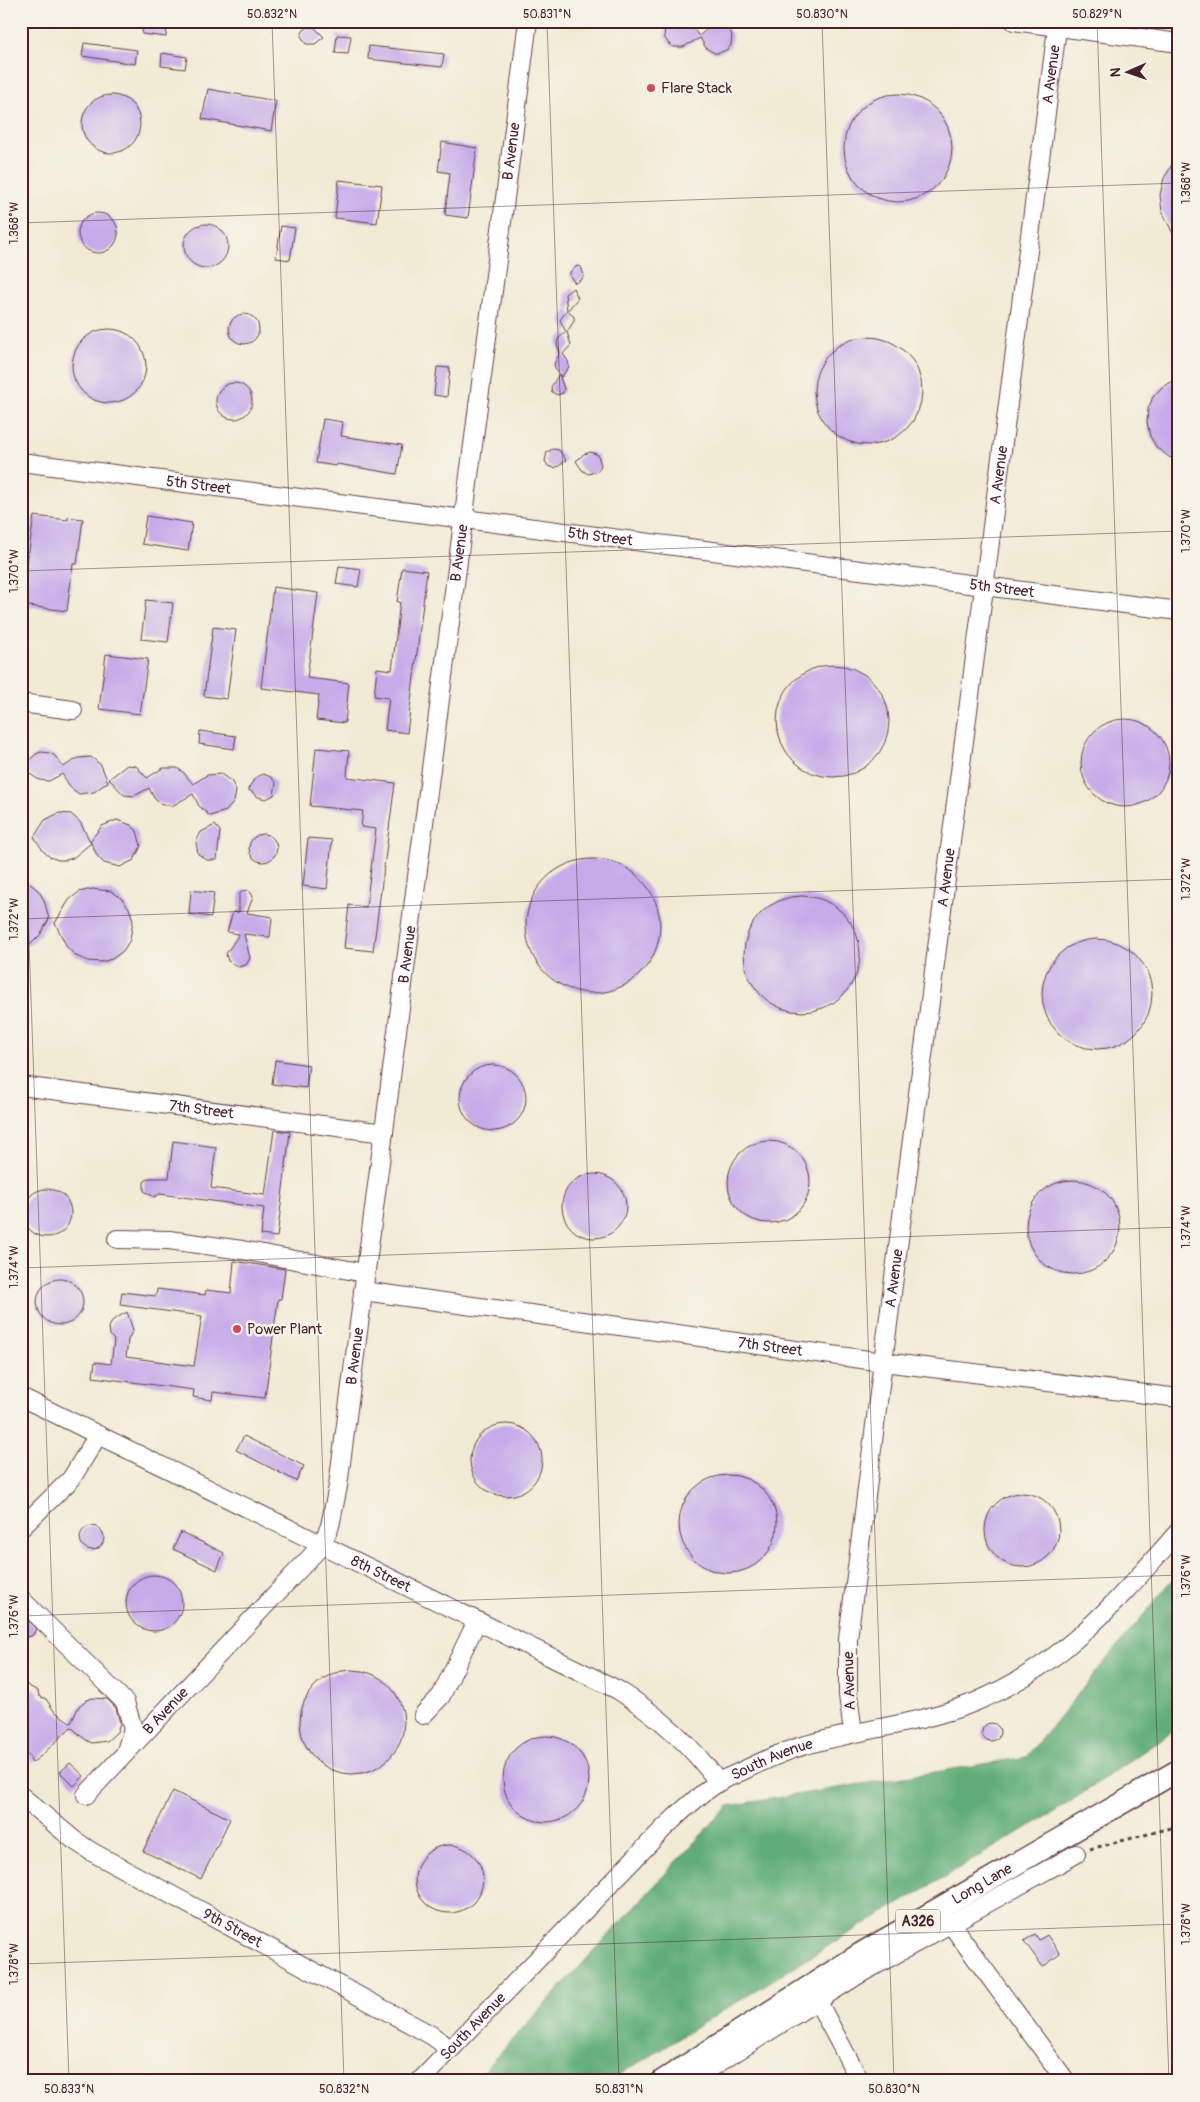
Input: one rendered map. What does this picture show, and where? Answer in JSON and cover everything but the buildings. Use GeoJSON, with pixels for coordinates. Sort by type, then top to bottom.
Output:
{"type":"FeatureCollection","features":[{"type":"Feature","properties":{"kind":"main road","name":"Long Lane"},"geometry":{"type":"LineString","coordinates":[[662,2081],[860,1954],[1179,1770]]}},
{"type":"Feature","properties":{"kind":"lane","name":"B Avenue"},"geometry":{"type":"LineString","coordinates":[[86,1795],[321,1546],[330,1526],[338,1486],[528,21]]}},
{"type":"Feature","properties":{"kind":"lane"},"geometry":{"type":"LineString","coordinates":[[1014,21],[1058,24],[1179,43]]}},
{"type":"Feature","properties":{"kind":"lane","name":"A Avenue"},"geometry":{"type":"LineString","coordinates":[[853,1733],[848,1695],[848,1638],[1058,24]]}},
{"type":"Feature","properties":{"kind":"lane","name":"5th Street"},"geometry":{"type":"LineString","coordinates":[[21,462],[1179,611]]}},
{"type":"Feature","properties":{"kind":"lane"},"geometry":{"type":"LineString","coordinates":[[21,703],[73,710]]}},
{"type":"Feature","properties":{"kind":"lane","name":"7th Street"},"geometry":{"type":"LineString","coordinates":[[21,1086],[384,1133]]}},
{"type":"Feature","properties":{"kind":"lane"},"geometry":{"type":"LineString","coordinates":[[117,1239],[169,1240],[242,1250],[365,1273]]}},
{"type":"Feature","properties":{"kind":"lane","name":"7th Street"},"geometry":{"type":"LineString","coordinates":[[362,1291],[883,1362],[1179,1398]]}},
{"type":"Feature","properties":{"kind":"lane","name":"8th Street"},"geometry":{"type":"LineString","coordinates":[[21,1397],[321,1546],[618,1690],[635,1700],[684,1740],[718,1782]]}},
{"type":"Feature","properties":{"kind":"lane"},"geometry":{"type":"LineString","coordinates":[[21,1528],[71,1479],[98,1435]]}},
{"type":"Feature","properties":{"kind":"lane","name":"South Avenue"},"geometry":{"type":"LineString","coordinates":[[420,2081],[669,1823],[696,1798],[718,1782],[786,1752],[853,1733],[924,1719],[997,1692],[1038,1669],[1073,1643],[1110,1608],[1179,1531]]}},
{"type":"Feature","properties":{"kind":"lane"},"geometry":{"type":"LineString","coordinates":[[21,1599],[124,1702],[133,1730],[125,1753]]}},
{"type":"Feature","properties":{"kind":"lane"},"geometry":{"type":"LineString","coordinates":[[423,1715],[441,1696],[477,1621]]}},
{"type":"Feature","properties":{"kind":"lane","name":"9th Street"},"geometry":{"type":"LineString","coordinates":[[21,1796],[74,1840],[92,1852],[431,2035],[442,2042],[447,2052]]}},
{"type":"Feature","properties":{"kind":"lane"},"geometry":{"type":"LineString","coordinates":[[690,2081],[817,2000],[1076,1854]]}},
{"type":"Feature","properties":{"kind":"lane"},"geometry":{"type":"LineString","coordinates":[[950,1924],[1066,2081]]}},
{"type":"Feature","properties":{"kind":"lane"},"geometry":{"type":"LineString","coordinates":[[817,2000],[860,2081]]}},
{"type":"Feature","properties":{"kind":"path"},"geometry":{"type":"LineString","coordinates":[[1076,1854],[1096,1846],[1179,1826]]}},
{"type":"Feature","properties":{"kind":"green space"},"geometry":{"type":"Polygon","coordinates":[[[1179,1572],[1179,1727],[1064,1806],[846,1935],[609,2081],[474,2081],[728,1806],[1026,1757],[1179,1572]]]}},
{"type":"Feature","properties":{"kind":"place","name":"Flare Stack"},"geometry":{"type":"Point","coordinates":[651,88]}},
{"type":"Feature","properties":{"kind":"place","name":"Power Plant"},"geometry":{"type":"Point","coordinates":[237,1329]}}]}
